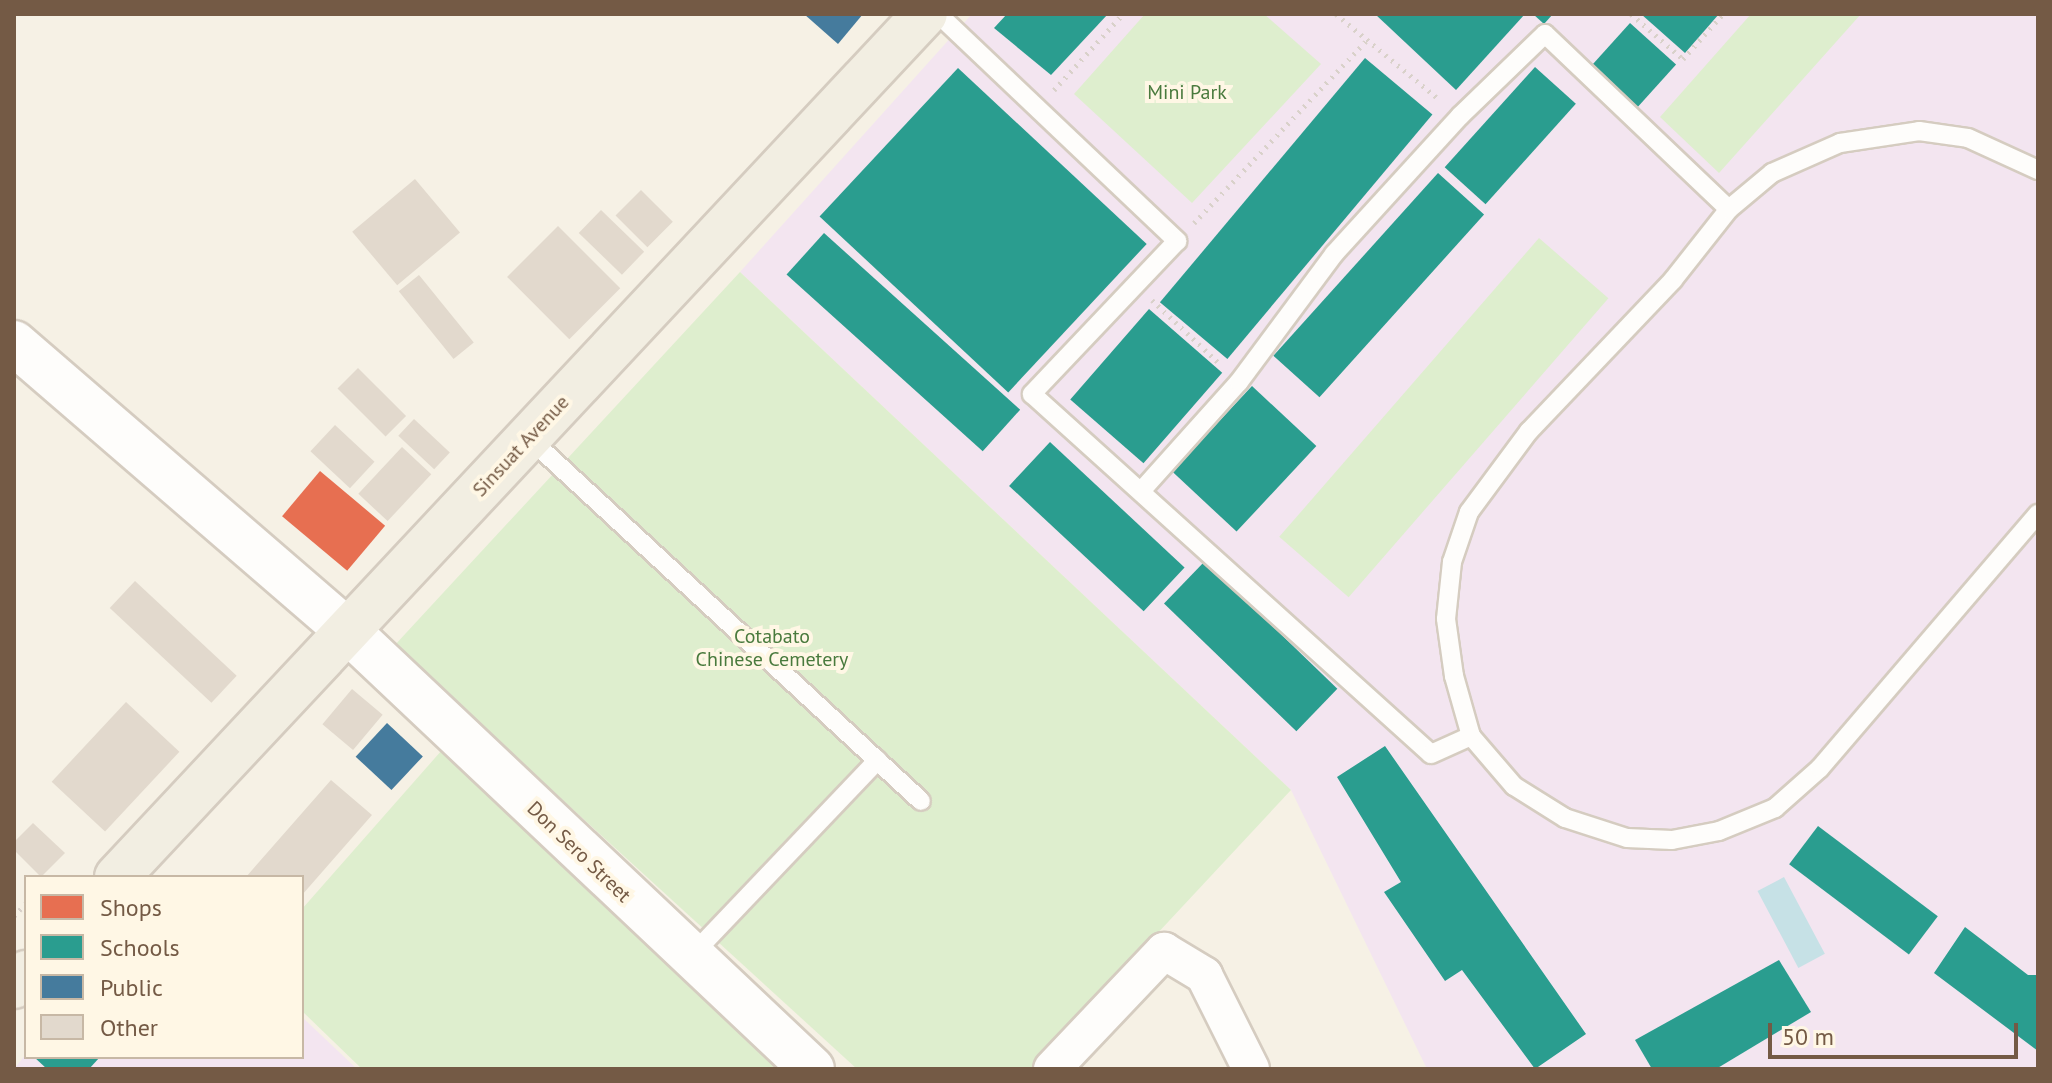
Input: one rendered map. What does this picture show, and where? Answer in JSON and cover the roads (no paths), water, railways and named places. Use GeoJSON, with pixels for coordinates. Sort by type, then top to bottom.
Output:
{"type":"FeatureCollection","features":[{"type":"Feature","properties":{"kind":"main road","name":"Sinsuat Avenue"},"geometry":{"type":"LineString","coordinates":[[119,875],[925,14]]}},
{"type":"Feature","properties":{"kind":"main road","name":"Don Sero Street"},"geometry":{"type":"LineString","coordinates":[[14,343],[348,631],[689,957],[812,1069]]}},
{"type":"Feature","properties":{"kind":"street"},"geometry":{"type":"LineString","coordinates":[[1052,1069],[1164,951],[1204,975],[1251,1069]]}},
{"type":"Feature","properties":{"kind":"lane"},"geometry":{"type":"LineString","coordinates":[[938,14],[1177,241],[1032,394],[1142,490],[1431,754],[1471,736]]}},
{"type":"Feature","properties":{"kind":"lane"},"geometry":{"type":"LineString","coordinates":[[1142,490],[1239,382],[1334,254],[1460,116],[1545,34],[1729,209]]}},
{"type":"Feature","properties":{"kind":"lane"},"geometry":{"type":"LineString","coordinates":[[2038,170],[1968,138],[1919,131],[1840,143],[1772,173],[1729,209],[1673,280],[1529,431],[1469,512],[1452,562],[1446,619],[1454,676],[1471,736],[1514,786],[1565,818],[1627,838],[1672,840],[1719,831],[1775,808],[1820,768],[2038,514]]}},
{"type":"Feature","properties":{"kind":"lane"},"geometry":{"type":"LineString","coordinates":[[529,438],[921,801]]}},
{"type":"Feature","properties":{"kind":"lane"},"geometry":{"type":"LineString","coordinates":[[689,957],[878,760]]}},
{"type":"Feature","properties":{"kind":"water"},"geometry":{"type":"Polygon","coordinates":[[[1784,877],[1825,954],[1798,968],[1758,891],[1784,877]]]}},
{"type":"Feature","properties":{"kind":"park label","name":"Mini Park"},"geometry":{"type":"Point","coordinates":[1187,92]}},
{"type":"Feature","properties":{"kind":"park label","name":"Cotabato Chinese Cemetery"},"geometry":{"type":"Point","coordinates":[772,648]}}]}
